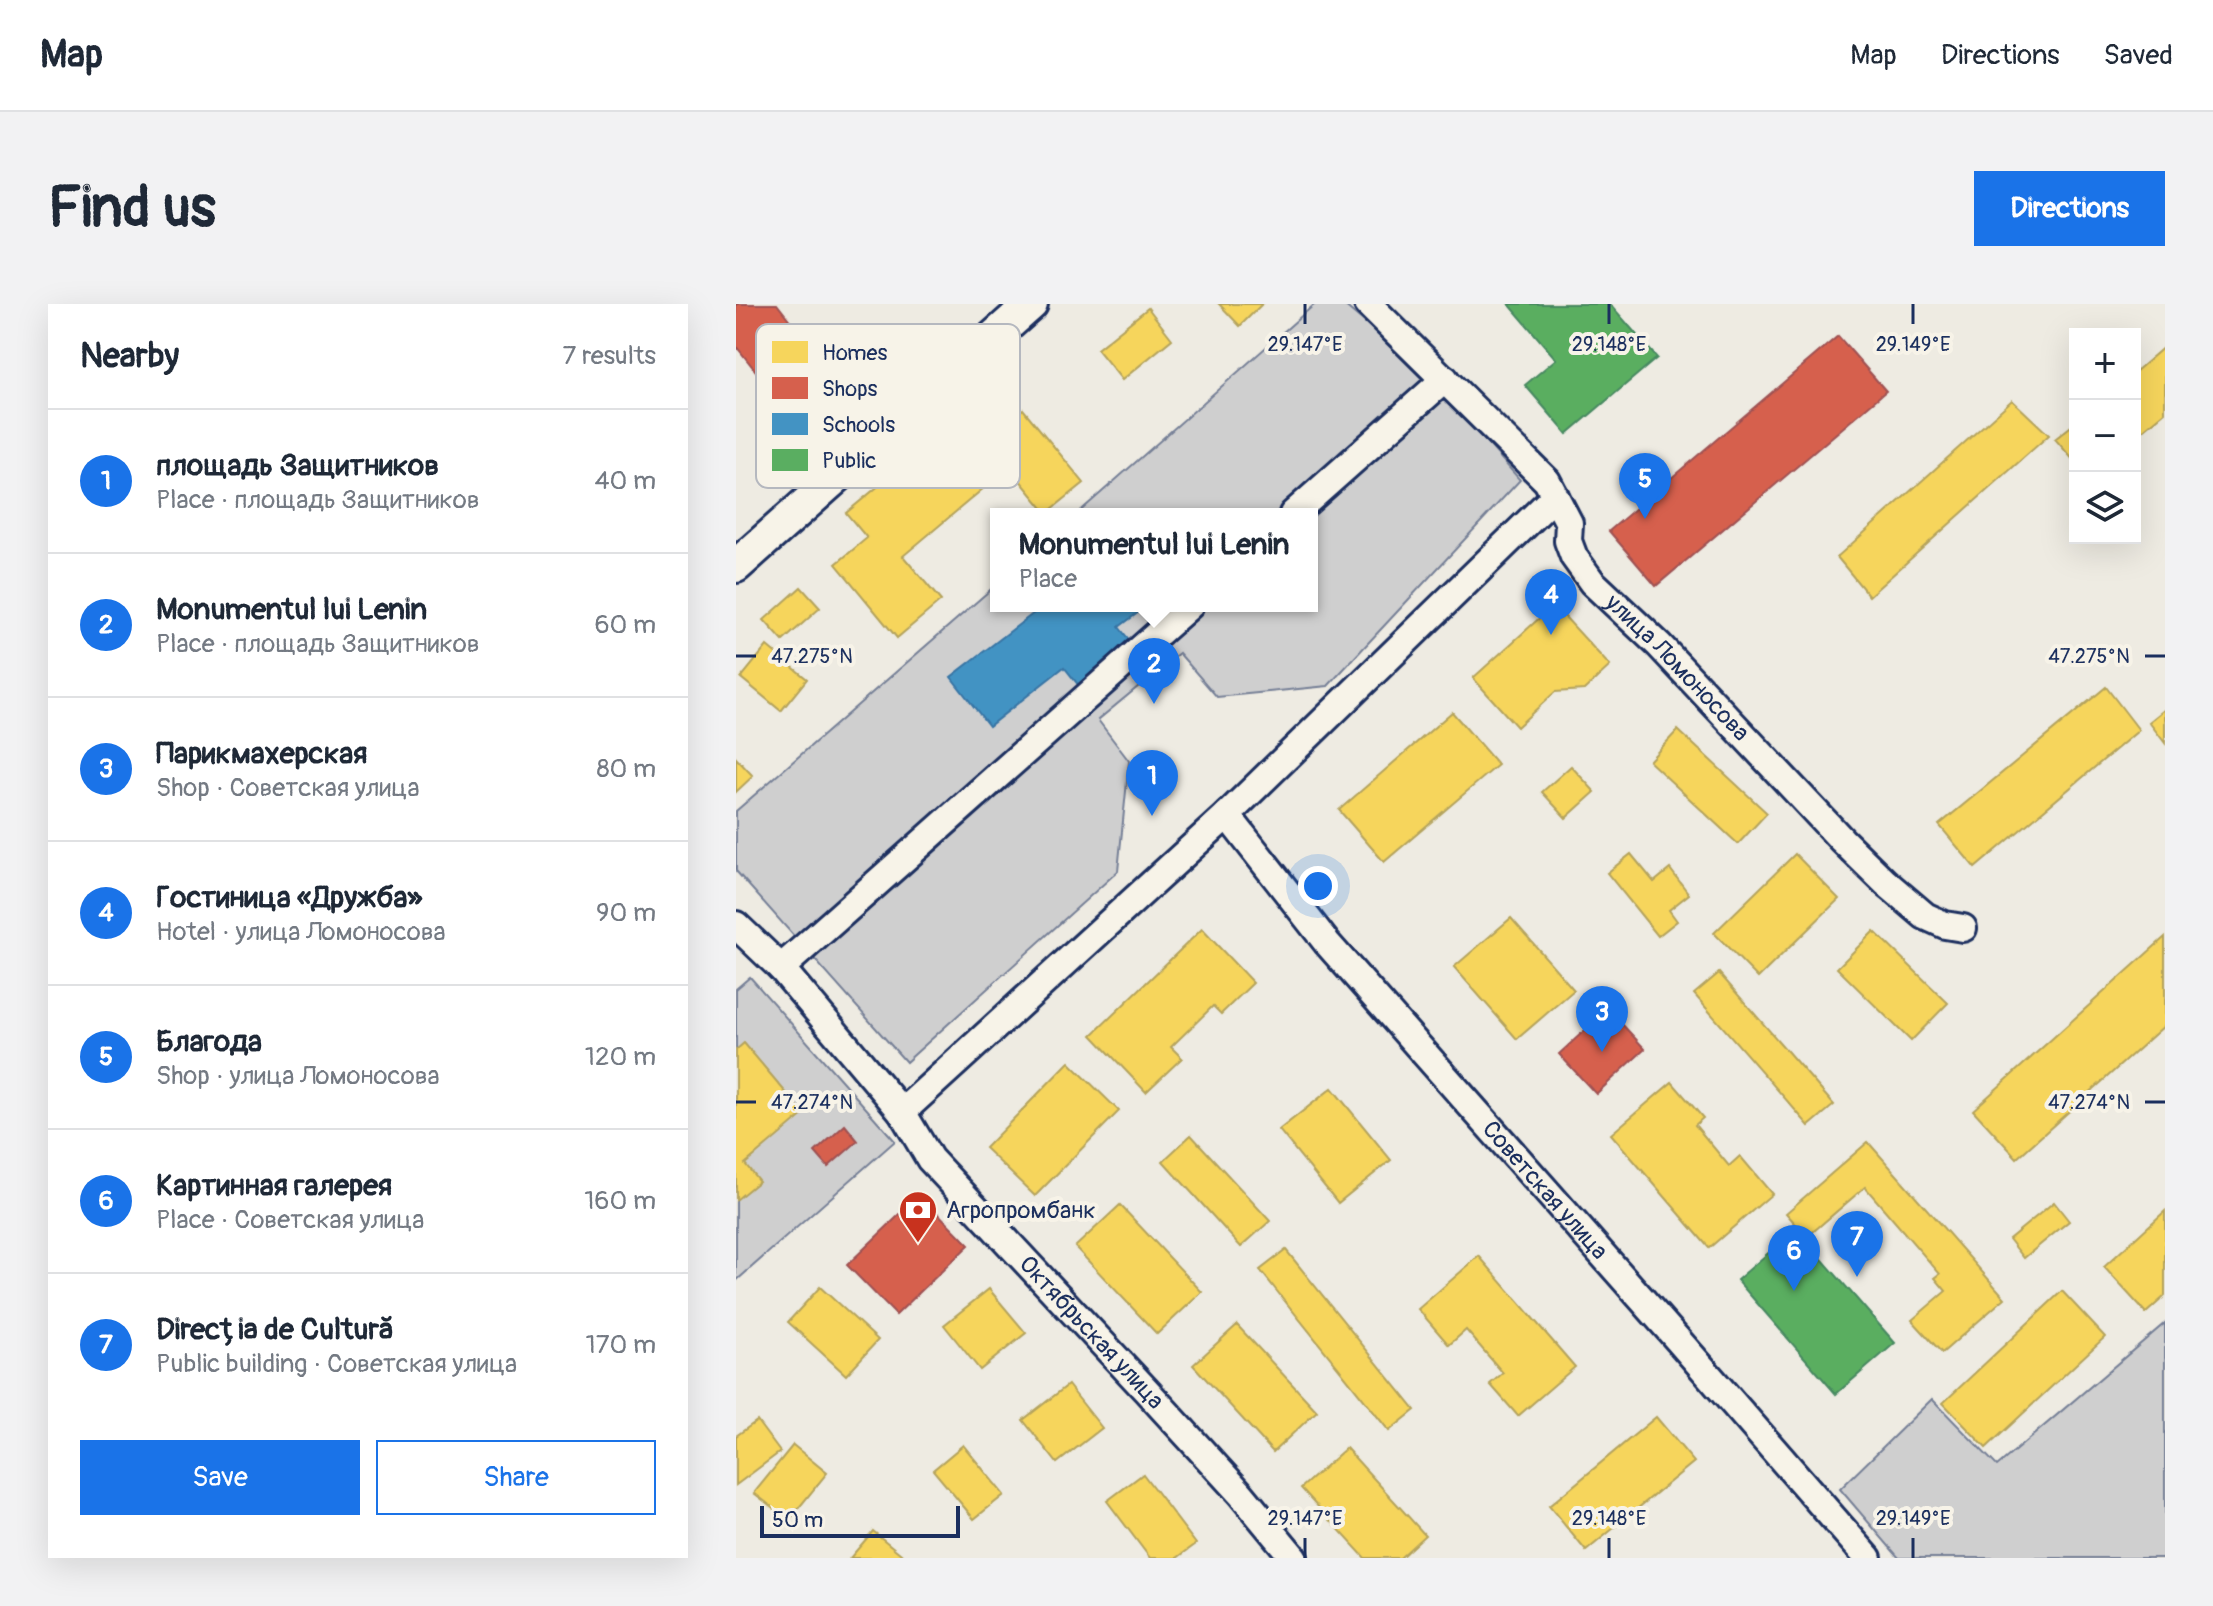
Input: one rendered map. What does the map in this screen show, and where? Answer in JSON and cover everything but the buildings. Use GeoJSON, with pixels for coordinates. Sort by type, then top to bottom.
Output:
{"type":"FeatureCollection","features":[{"type":"Feature","properties":{"kind":"street"},"geometry":{"type":"LineString","coordinates":[[1008,324],[1031,304]]}},
{"type":"Feature","properties":{"kind":"street","name":"улица Ломоносова"},"geometry":{"type":"LineString","coordinates":[[1368,304],[1547,481],[1569,523],[1568,541],[1574,557],[1592,582],[1659,645],[1885,882],[1925,916],[1945,925],[1963,928]]}},
{"type":"Feature","properties":{"kind":"street"},"geometry":{"type":"LineString","coordinates":[[1300,508],[1445,379]]}},
{"type":"Feature","properties":{"kind":"street"},"geometry":{"type":"LineString","coordinates":[[736,566],[824,488]]}},
{"type":"Feature","properties":{"kind":"street"},"geometry":{"type":"LineString","coordinates":[[902,1112],[1227,815],[1555,496]]}},
{"type":"Feature","properties":{"kind":"street"},"geometry":{"type":"LineString","coordinates":[[781,968],[1182,612]]}},
{"type":"Feature","properties":{"kind":"street","name":"Советская улица"},"geometry":{"type":"LineString","coordinates":[[1227,815],[1335,952],[1868,1558]]}},
{"type":"Feature","properties":{"kind":"street","name":"Октябрьская улица"},"geometry":{"type":"LineString","coordinates":[[736,925],[781,968],[902,1112],[930,1159],[1241,1494],[1294,1558]]}},
{"type":"Feature","properties":{"kind":"shaded area"},"geometry":{"type":"Polygon","coordinates":[[[1315,304],[1343,304],[1427,375],[1520,480],[1328,686],[1217,697],[1179,653],[1098,720],[1129,761],[1118,871],[906,1062],[736,871],[736,811],[990,590],[990,612],[1318,612],[1318,508],[1084,508],[1315,304]]]}},
{"type":"Feature","properties":{"kind":"shaded area"},"geometry":{"type":"Polygon","coordinates":[[[750,977],[895,1141],[736,1281],[736,989],[750,977]]]}},
{"type":"Feature","properties":{"kind":"shaded area"},"geometry":{"type":"Polygon","coordinates":[[[2165,1323],[2165,1558],[1899,1558],[1840,1489],[1932,1399],[1997,1466],[2165,1323]]]}},
{"type":"Feature","properties":{"kind":"place","name":"Благода"},"geometry":{"type":"Point","coordinates":[1645,519]}},
{"type":"Feature","properties":{"kind":"place","name":"Гостиница «Дружба»"},"geometry":{"type":"Point","coordinates":[1551,635]}},
{"type":"Feature","properties":{"kind":"place","name":"Monumentul lui Lenin"},"geometry":{"type":"Point","coordinates":[1154,704]}},
{"type":"Feature","properties":{"kind":"place","name":"площадь Защитников"},"geometry":{"type":"Point","coordinates":[1152,816]}},
{"type":"Feature","properties":{"kind":"place","name":"Парикмахерская"},"geometry":{"type":"Point","coordinates":[1602,1052]}},
{"type":"Feature","properties":{"kind":"place","name":"Агропромбанк"},"geometry":{"type":"Point","coordinates":[918,1244]}},
{"type":"Feature","properties":{"kind":"place","name":"Direcția de Cultură"},"geometry":{"type":"Point","coordinates":[1857,1277]}},
{"type":"Feature","properties":{"kind":"place","name":"Картинная галерея"},"geometry":{"type":"Point","coordinates":[1794,1291]}}]}
